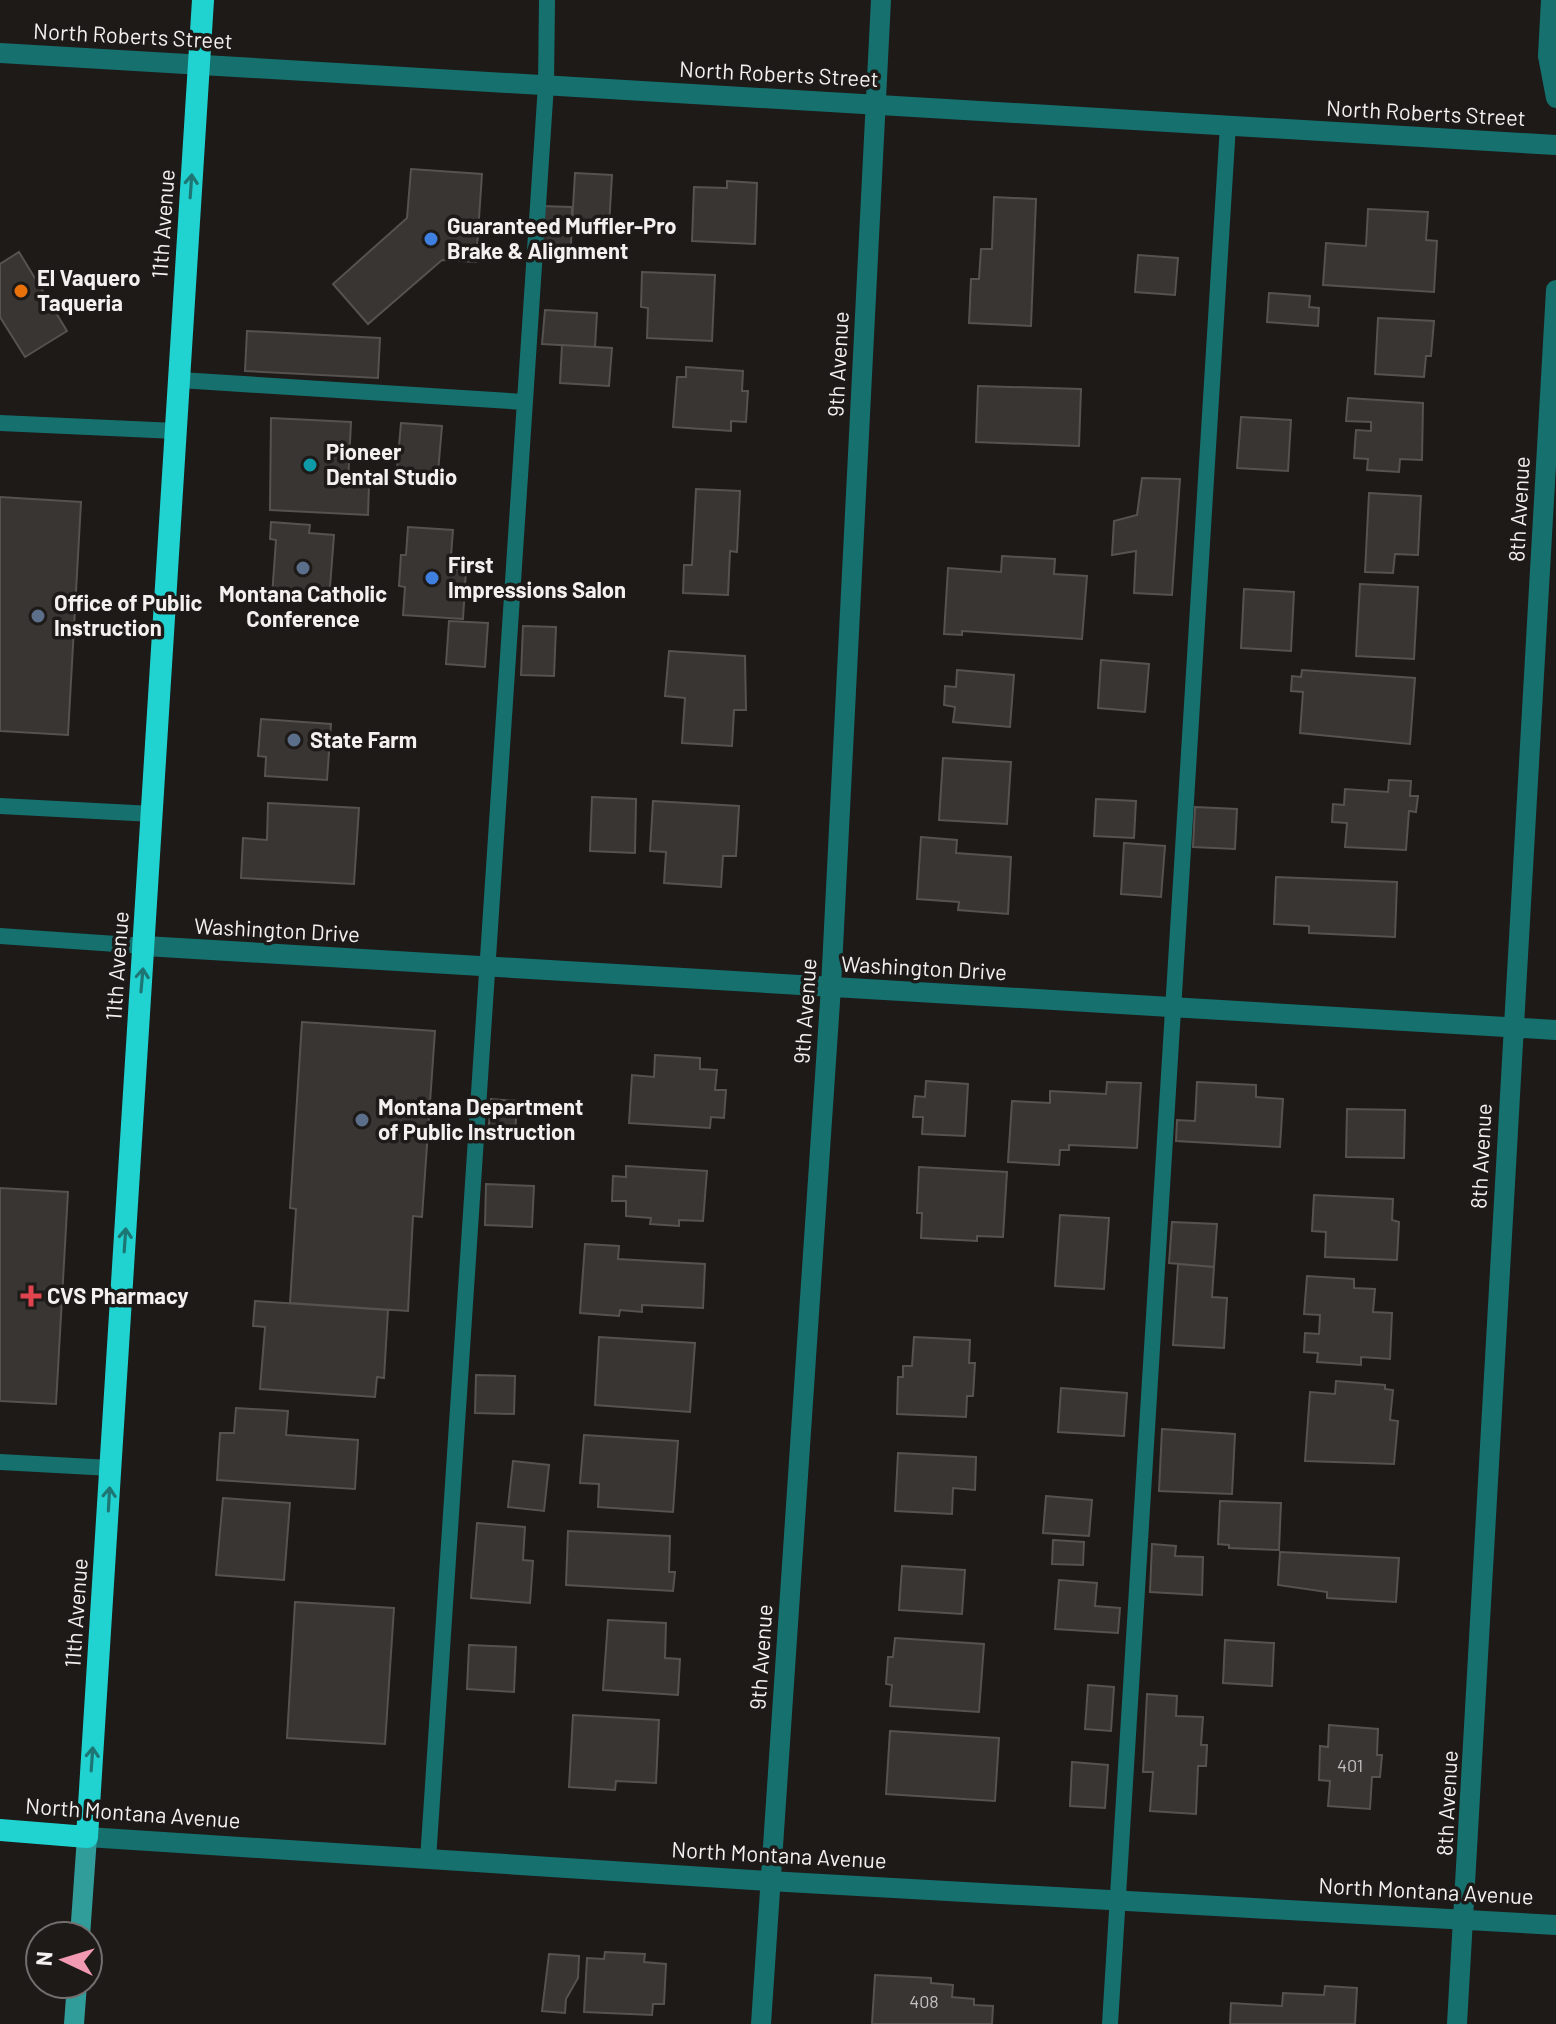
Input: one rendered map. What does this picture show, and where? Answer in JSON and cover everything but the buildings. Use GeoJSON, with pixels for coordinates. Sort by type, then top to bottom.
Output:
{"type":"FeatureCollection","features":[{"type":"Feature","properties":{"kind":"highway","name":"11th Avenue"},"geometry":{"type":"LineString","coordinates":[[87,1837],[203,0]]}},
{"type":"Feature","properties":{"kind":"highway","name":"North Montana Avenue"},"geometry":{"type":"LineString","coordinates":[[0,1830],[87,1837]]}},
{"type":"Feature","properties":{"kind":"main road","name":"11th Avenue"},"geometry":{"type":"LineString","coordinates":[[81,1920],[87,1837]]}},
{"type":"Feature","properties":{"kind":"main road"},"geometry":{"type":"LineString","coordinates":[[74,2024],[76,2000]]}},
{"type":"Feature","properties":{"kind":"street","name":"9th Avenue"},"geometry":{"type":"LineString","coordinates":[[761,2024],[831,987],[881,0]]}},
{"type":"Feature","properties":{"kind":"street"},"geometry":{"type":"LineString","coordinates":[[1551,0],[1548,56],[1556,98]]}},
{"type":"Feature","properties":{"kind":"street","name":"North Roberts Street"},"geometry":{"type":"LineString","coordinates":[[0,53],[1556,145]]}},
{"type":"Feature","properties":{"kind":"street","name":"8th Avenue"},"geometry":{"type":"LineString","coordinates":[[1457,2024],[1512,1027],[1548,563],[1556,290]]}},
{"type":"Feature","properties":{"kind":"street","name":"Washington Drive"},"geometry":{"type":"LineString","coordinates":[[145,946],[1556,1030]]}},
{"type":"Feature","properties":{"kind":"street","name":"North Montana Avenue"},"geometry":{"type":"LineString","coordinates":[[87,1837],[769,1881],[1556,1925]]}},
{"type":"Feature","properties":{"kind":"lane"},"geometry":{"type":"LineString","coordinates":[[428,1860],[485,966],[546,85],[547,0]]}},
{"type":"Feature","properties":{"kind":"lane"},"geometry":{"type":"LineString","coordinates":[[1110,2024],[1228,125]]}},
{"type":"Feature","properties":{"kind":"lane"},"geometry":{"type":"LineString","coordinates":[[180,380],[524,402]]}},
{"type":"Feature","properties":{"kind":"lane"},"geometry":{"type":"LineString","coordinates":[[0,423],[176,431]]}},
{"type":"Feature","properties":{"kind":"lane"},"geometry":{"type":"LineString","coordinates":[[0,806],[153,814]]}},
{"type":"Feature","properties":{"kind":"lane"},"geometry":{"type":"LineString","coordinates":[[0,936],[145,946]]}},
{"type":"Feature","properties":{"kind":"lane"},"geometry":{"type":"LineString","coordinates":[[0,1462],[111,1468]]}},
{"type":"Feature","properties":{"kind":"place","name":"Guaranteed Muffler-Pro Brake & Alignment"},"geometry":{"type":"Point","coordinates":[431,239]}},
{"type":"Feature","properties":{"kind":"place","name":"El Vaquero Taqueria"},"geometry":{"type":"Point","coordinates":[21,291]}},
{"type":"Feature","properties":{"kind":"place","name":"Pioneer Dental Studio"},"geometry":{"type":"Point","coordinates":[310,465]}},
{"type":"Feature","properties":{"kind":"place","name":"Montana Catholic Conference"},"geometry":{"type":"Point","coordinates":[303,568]}},
{"type":"Feature","properties":{"kind":"place","name":"First Impressions Salon"},"geometry":{"type":"Point","coordinates":[432,578]}},
{"type":"Feature","properties":{"kind":"place","name":"Office of Public Instruction"},"geometry":{"type":"Point","coordinates":[38,616]}},
{"type":"Feature","properties":{"kind":"place","name":"State Farm"},"geometry":{"type":"Point","coordinates":[294,740]}},
{"type":"Feature","properties":{"kind":"place","name":"Montana Department of Public Instruction"},"geometry":{"type":"Point","coordinates":[362,1120]}},
{"type":"Feature","properties":{"kind":"place","name":"CVS Pharmacy"},"geometry":{"type":"Point","coordinates":[31,1296]}}]}
